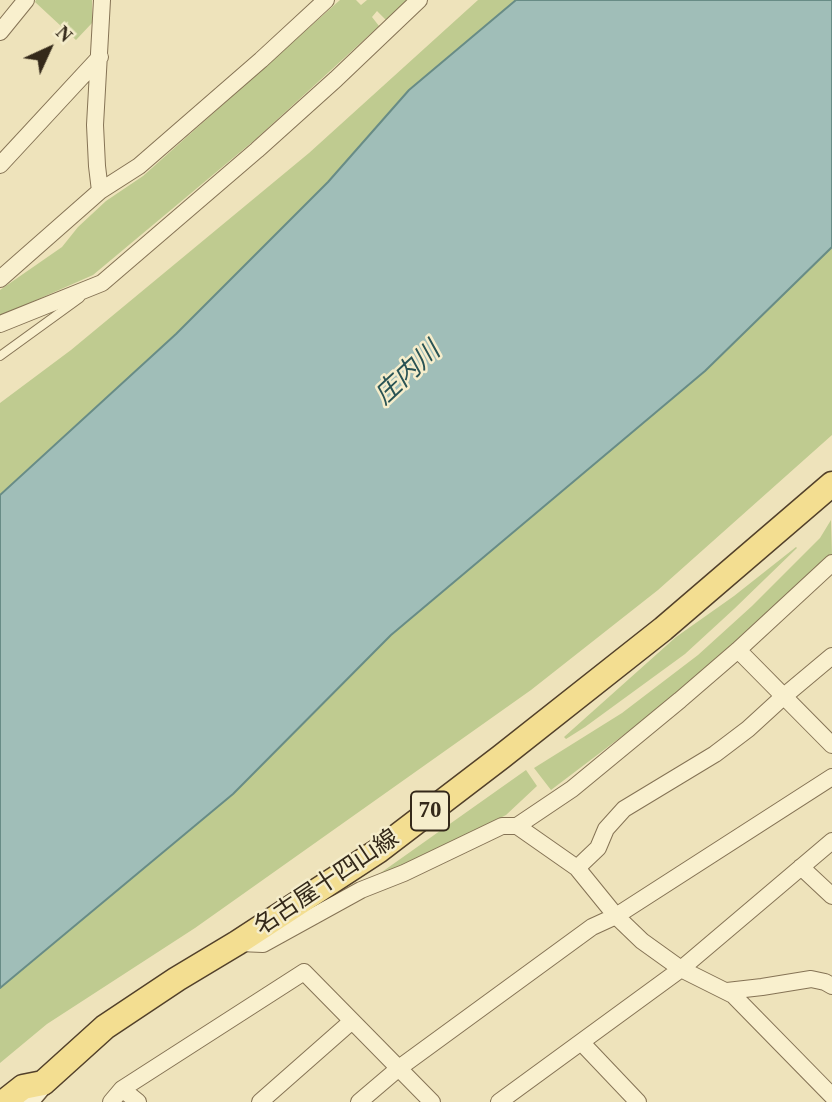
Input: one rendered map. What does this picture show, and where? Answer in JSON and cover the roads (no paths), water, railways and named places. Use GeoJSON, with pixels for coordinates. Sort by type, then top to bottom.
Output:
{"type":"FeatureCollection","features":[{"type":"Feature","properties":{"kind":"main road","name":"名古屋十四山線"},"geometry":{"type":"LineString","coordinates":[[4,1102],[23,1087],[43,1083],[105,1027],[378,851],[663,629],[832,484]]}},
{"type":"Feature","properties":{"kind":"street"},"geometry":{"type":"LineString","coordinates":[[0,32],[26,0]]}},
{"type":"Feature","properties":{"kind":"street"},"geometry":{"type":"LineString","coordinates":[[100,191],[95,125],[102,0]]}},
{"type":"Feature","properties":{"kind":"street"},"geometry":{"type":"LineString","coordinates":[[0,278],[100,191],[139,166],[326,0]]}},
{"type":"Feature","properties":{"kind":"street"},"geometry":{"type":"LineString","coordinates":[[0,324],[102,283],[257,150],[419,0]]}},
{"type":"Feature","properties":{"kind":"street"},"geometry":{"type":"LineString","coordinates":[[0,165],[100,57]]}},
{"type":"Feature","properties":{"kind":"street"},"geometry":{"type":"LineString","coordinates":[[237,943],[263,944],[362,890],[502,826],[517,826],[582,781],[680,700],[832,563]]}},
{"type":"Feature","properties":{"kind":"street"},"geometry":{"type":"LineString","coordinates":[[738,650],[832,745]]}},
{"type":"Feature","properties":{"kind":"street"},"geometry":{"type":"LineString","coordinates":[[577,868],[598,848],[606,829],[624,809],[715,754],[832,656]]}},
{"type":"Feature","properties":{"kind":"street"},"geometry":{"type":"LineString","coordinates":[[359,1102],[399,1068],[592,927],[616,916],[832,777]]}},
{"type":"Feature","properties":{"kind":"street"},"geometry":{"type":"LineString","coordinates":[[517,826],[577,868],[616,916],[642,941],[681,969],[733,995],[832,1097]]}},
{"type":"Feature","properties":{"kind":"street"},"geometry":{"type":"LineString","coordinates":[[499,1102],[681,969],[832,841]]}},
{"type":"Feature","properties":{"kind":"street"},"geometry":{"type":"LineString","coordinates":[[801,867],[832,896]]}},
{"type":"Feature","properties":{"kind":"street"},"geometry":{"type":"LineString","coordinates":[[117,1096],[304,972],[432,1102]]}},
{"type":"Feature","properties":{"kind":"street"},"geometry":{"type":"LineString","coordinates":[[727,991],[811,979],[832,986]]}},
{"type":"Feature","properties":{"kind":"street"},"geometry":{"type":"LineString","coordinates":[[260,1102],[352,1021]]}},
{"type":"Feature","properties":{"kind":"street"},"geometry":{"type":"LineString","coordinates":[[581,1042],[638,1102]]}},
{"type":"Feature","properties":{"kind":"street"},"geometry":{"type":"LineString","coordinates":[[27,1102],[43,1083]]}},
{"type":"Feature","properties":{"kind":"street"},"geometry":{"type":"LineString","coordinates":[[117,1096],[138,1102]]}},
{"type":"Feature","properties":{"kind":"lane"},"geometry":{"type":"LineString","coordinates":[[0,356],[102,283]]}},
{"type":"Feature","properties":{"kind":"water","name":"庄内川"},"geometry":{"type":"Polygon","coordinates":[[[516,0],[832,0],[832,247],[705,371],[391,635],[233,794],[0,988],[0,495],[176,334],[328,182],[409,90],[516,0]]]}}]}
